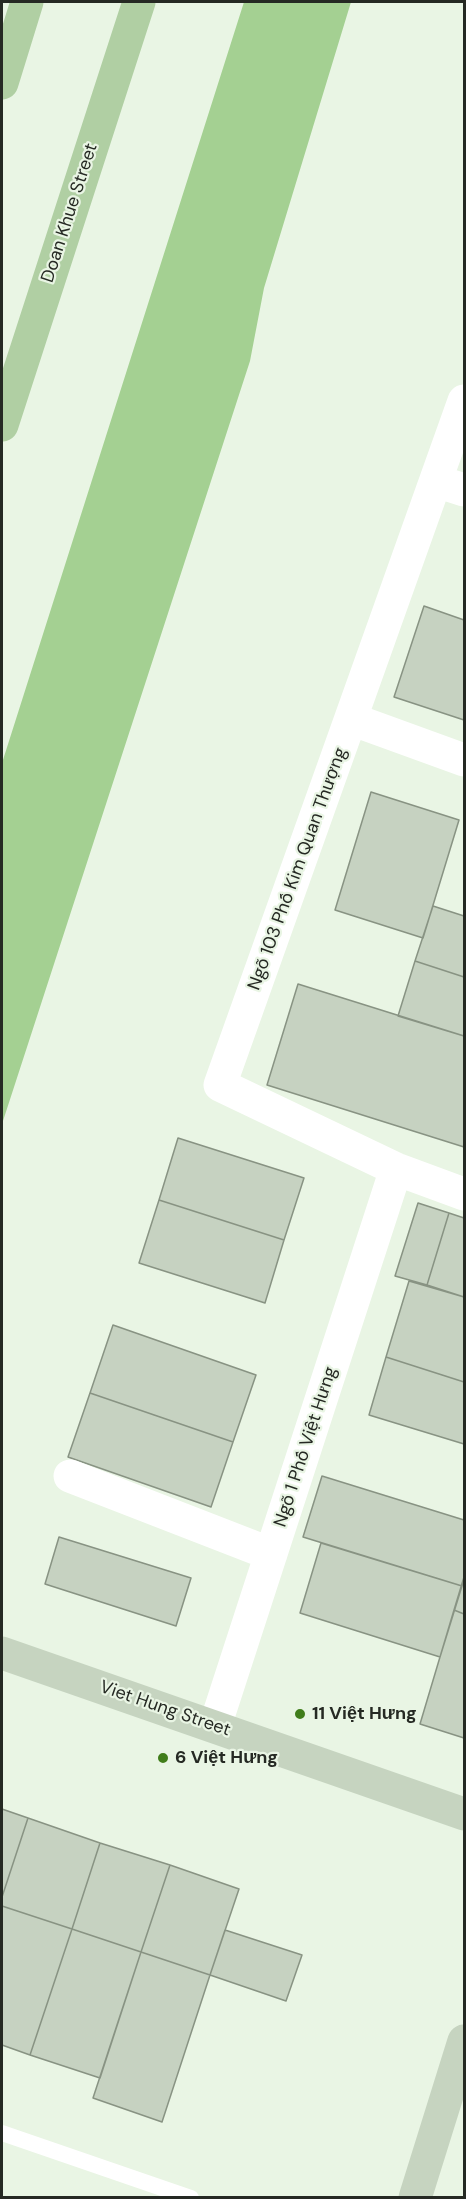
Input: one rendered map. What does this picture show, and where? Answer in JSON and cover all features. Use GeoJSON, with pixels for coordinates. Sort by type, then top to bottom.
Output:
{"type":"FeatureCollection","features":[{"type":"Feature","properties":{"kind":"main road"},"geometry":{"type":"LineString","coordinates":[[2,82],[27,2]]}},
{"type":"Feature","properties":{"kind":"main road","name":"Doan Khue Street"},"geometry":{"type":"LineString","coordinates":[[2,424],[139,2]]}},
{"type":"Feature","properties":{"kind":"street","name":"Ngõ 103 Phố Kim Quan Thượng"},"geometry":{"type":"LineString","coordinates":[[461,419],[450,485],[351,719],[220,1085],[396,1168],[465,1194]]}},
{"type":"Feature","properties":{"kind":"street"},"geometry":{"type":"LineString","coordinates":[[351,719],[465,760]]}},
{"type":"Feature","properties":{"kind":"street","name":"Ngõ 1 Phố Việt Hưng"},"geometry":{"type":"LineString","coordinates":[[215,1726],[396,1168]]}},
{"type":"Feature","properties":{"kind":"street"},"geometry":{"type":"LineString","coordinates":[[70,1476],[271,1554]]}},
{"type":"Feature","properties":{"kind":"street","name":"Viet Hung Street"},"geometry":{"type":"LineString","coordinates":[[2,1653],[465,1814]]}},
{"type":"Feature","properties":{"kind":"street"},"geometry":{"type":"LineString","coordinates":[[414,2198],[465,2041]]}},
{"type":"Feature","properties":{"kind":"lane"},"geometry":{"type":"LineString","coordinates":[[2,2133],[191,2198]]}},
{"type":"Feature","properties":{"kind":"shaded area"},"geometry":{"type":"Polygon","coordinates":[[[244,2],[351,2],[264,288],[250,361],[2,1124],[2,763],[244,2]]]}},
{"type":"Feature","properties":{"kind":"building"},"geometry":{"type":"Polygon","coordinates":[[[424,606],[464,620],[464,720],[394,697],[424,606]]]}},
{"type":"Feature","properties":{"kind":"building"},"geometry":{"type":"Polygon","coordinates":[[[371,792],[459,820],[423,938],[335,910],[371,792]]]}},
{"type":"Feature","properties":{"kind":"building"},"geometry":{"type":"Polygon","coordinates":[[[433,906],[464,916],[464,977],[415,961],[433,906]]]}},
{"type":"Feature","properties":{"kind":"building"},"geometry":{"type":"Polygon","coordinates":[[[415,961],[464,977],[464,1036],[398,1016],[415,961]]]}},
{"type":"Feature","properties":{"kind":"building"},"geometry":{"type":"Polygon","coordinates":[[[298,984],[464,1036],[464,1147],[267,1085],[298,984]]]}},
{"type":"Feature","properties":{"kind":"building"},"geometry":{"type":"Polygon","coordinates":[[[178,1138],[304,1178],[284,1240],[159,1200],[178,1138]]]}},
{"type":"Feature","properties":{"kind":"building"},"geometry":{"type":"Polygon","coordinates":[[[159,1200],[284,1240],[265,1303],[139,1263],[159,1200]]]}},
{"type":"Feature","properties":{"kind":"building"},"geometry":{"type":"Polygon","coordinates":[[[418,1203],[449,1213],[427,1285],[395,1276],[418,1203]]]}},
{"type":"Feature","properties":{"kind":"building"},"geometry":{"type":"Polygon","coordinates":[[[449,1213],[464,1218],[464,1297],[427,1285],[449,1213]]]}},
{"type":"Feature","properties":{"kind":"building"},"geometry":{"type":"Polygon","coordinates":[[[409,1281],[464,1297],[464,1382],[386,1357],[409,1281]]]}},
{"type":"Feature","properties":{"kind":"building"},"geometry":{"type":"Polygon","coordinates":[[[113,1325],[256,1375],[233,1442],[90,1393],[113,1325]]]}},
{"type":"Feature","properties":{"kind":"building"},"geometry":{"type":"Polygon","coordinates":[[[386,1357],[464,1382],[464,1444],[369,1415],[386,1357]]]}},
{"type":"Feature","properties":{"kind":"building"},"geometry":{"type":"Polygon","coordinates":[[[90,1393],[233,1442],[211,1507],[68,1457],[90,1393]]]}},
{"type":"Feature","properties":{"kind":"building"},"geometry":{"type":"Polygon","coordinates":[[[322,1476],[464,1520],[462,1586],[303,1537],[322,1476]]]}},
{"type":"Feature","properties":{"kind":"building"},"geometry":{"type":"Polygon","coordinates":[[[59,1537],[191,1578],[176,1626],[45,1584],[59,1537]]]}},
{"type":"Feature","properties":{"kind":"building"},"geometry":{"type":"Polygon","coordinates":[[[321,1543],[462,1586],[440,1657],[300,1613],[321,1543]]]}},
{"type":"Feature","properties":{"kind":"building"},"geometry":{"type":"Polygon","coordinates":[[[464,1577],[464,1614],[454,1610],[464,1577]]]}},
{"type":"Feature","properties":{"kind":"building"},"geometry":{"type":"Polygon","coordinates":[[[454,1610],[464,1614],[464,1738],[420,1724],[454,1610]]]}},
{"type":"Feature","properties":{"kind":"building"},"geometry":{"type":"Polygon","coordinates":[[[2,1809],[28,1818],[2,1897],[2,1809]]]}},
{"type":"Feature","properties":{"kind":"building"},"geometry":{"type":"Polygon","coordinates":[[[28,1818],[100,1843],[72,1929],[2,1906],[2,1897],[28,1818]]]}},
{"type":"Feature","properties":{"kind":"building"},"geometry":{"type":"Polygon","coordinates":[[[100,1843],[170,1865],[141,1952],[72,1929],[100,1843]]]}},
{"type":"Feature","properties":{"kind":"building"},"geometry":{"type":"Polygon","coordinates":[[[170,1865],[239,1889],[210,1975],[141,1952],[170,1865]]]}},
{"type":"Feature","properties":{"kind":"building"},"geometry":{"type":"Polygon","coordinates":[[[2,1906],[72,1929],[30,2055],[2,2045],[2,1906]]]}},
{"type":"Feature","properties":{"kind":"building"},"geometry":{"type":"Polygon","coordinates":[[[72,1929],[141,1952],[100,2078],[30,2055],[72,1929]]]}},
{"type":"Feature","properties":{"kind":"building"},"geometry":{"type":"Polygon","coordinates":[[[225,1930],[302,1955],[286,2001],[210,1975],[225,1930]]]}},
{"type":"Feature","properties":{"kind":"building"},"geometry":{"type":"Polygon","coordinates":[[[141,1952],[210,1975],[162,2122],[93,2098],[141,1952]]]}},
{"type":"Feature","properties":{"kind":"place","name":"11 Việt Hưng"},"geometry":{"type":"Point","coordinates":[300,1714]}},
{"type":"Feature","properties":{"kind":"place","name":"6 Việt Hưng"},"geometry":{"type":"Point","coordinates":[163,1758]}}]}
